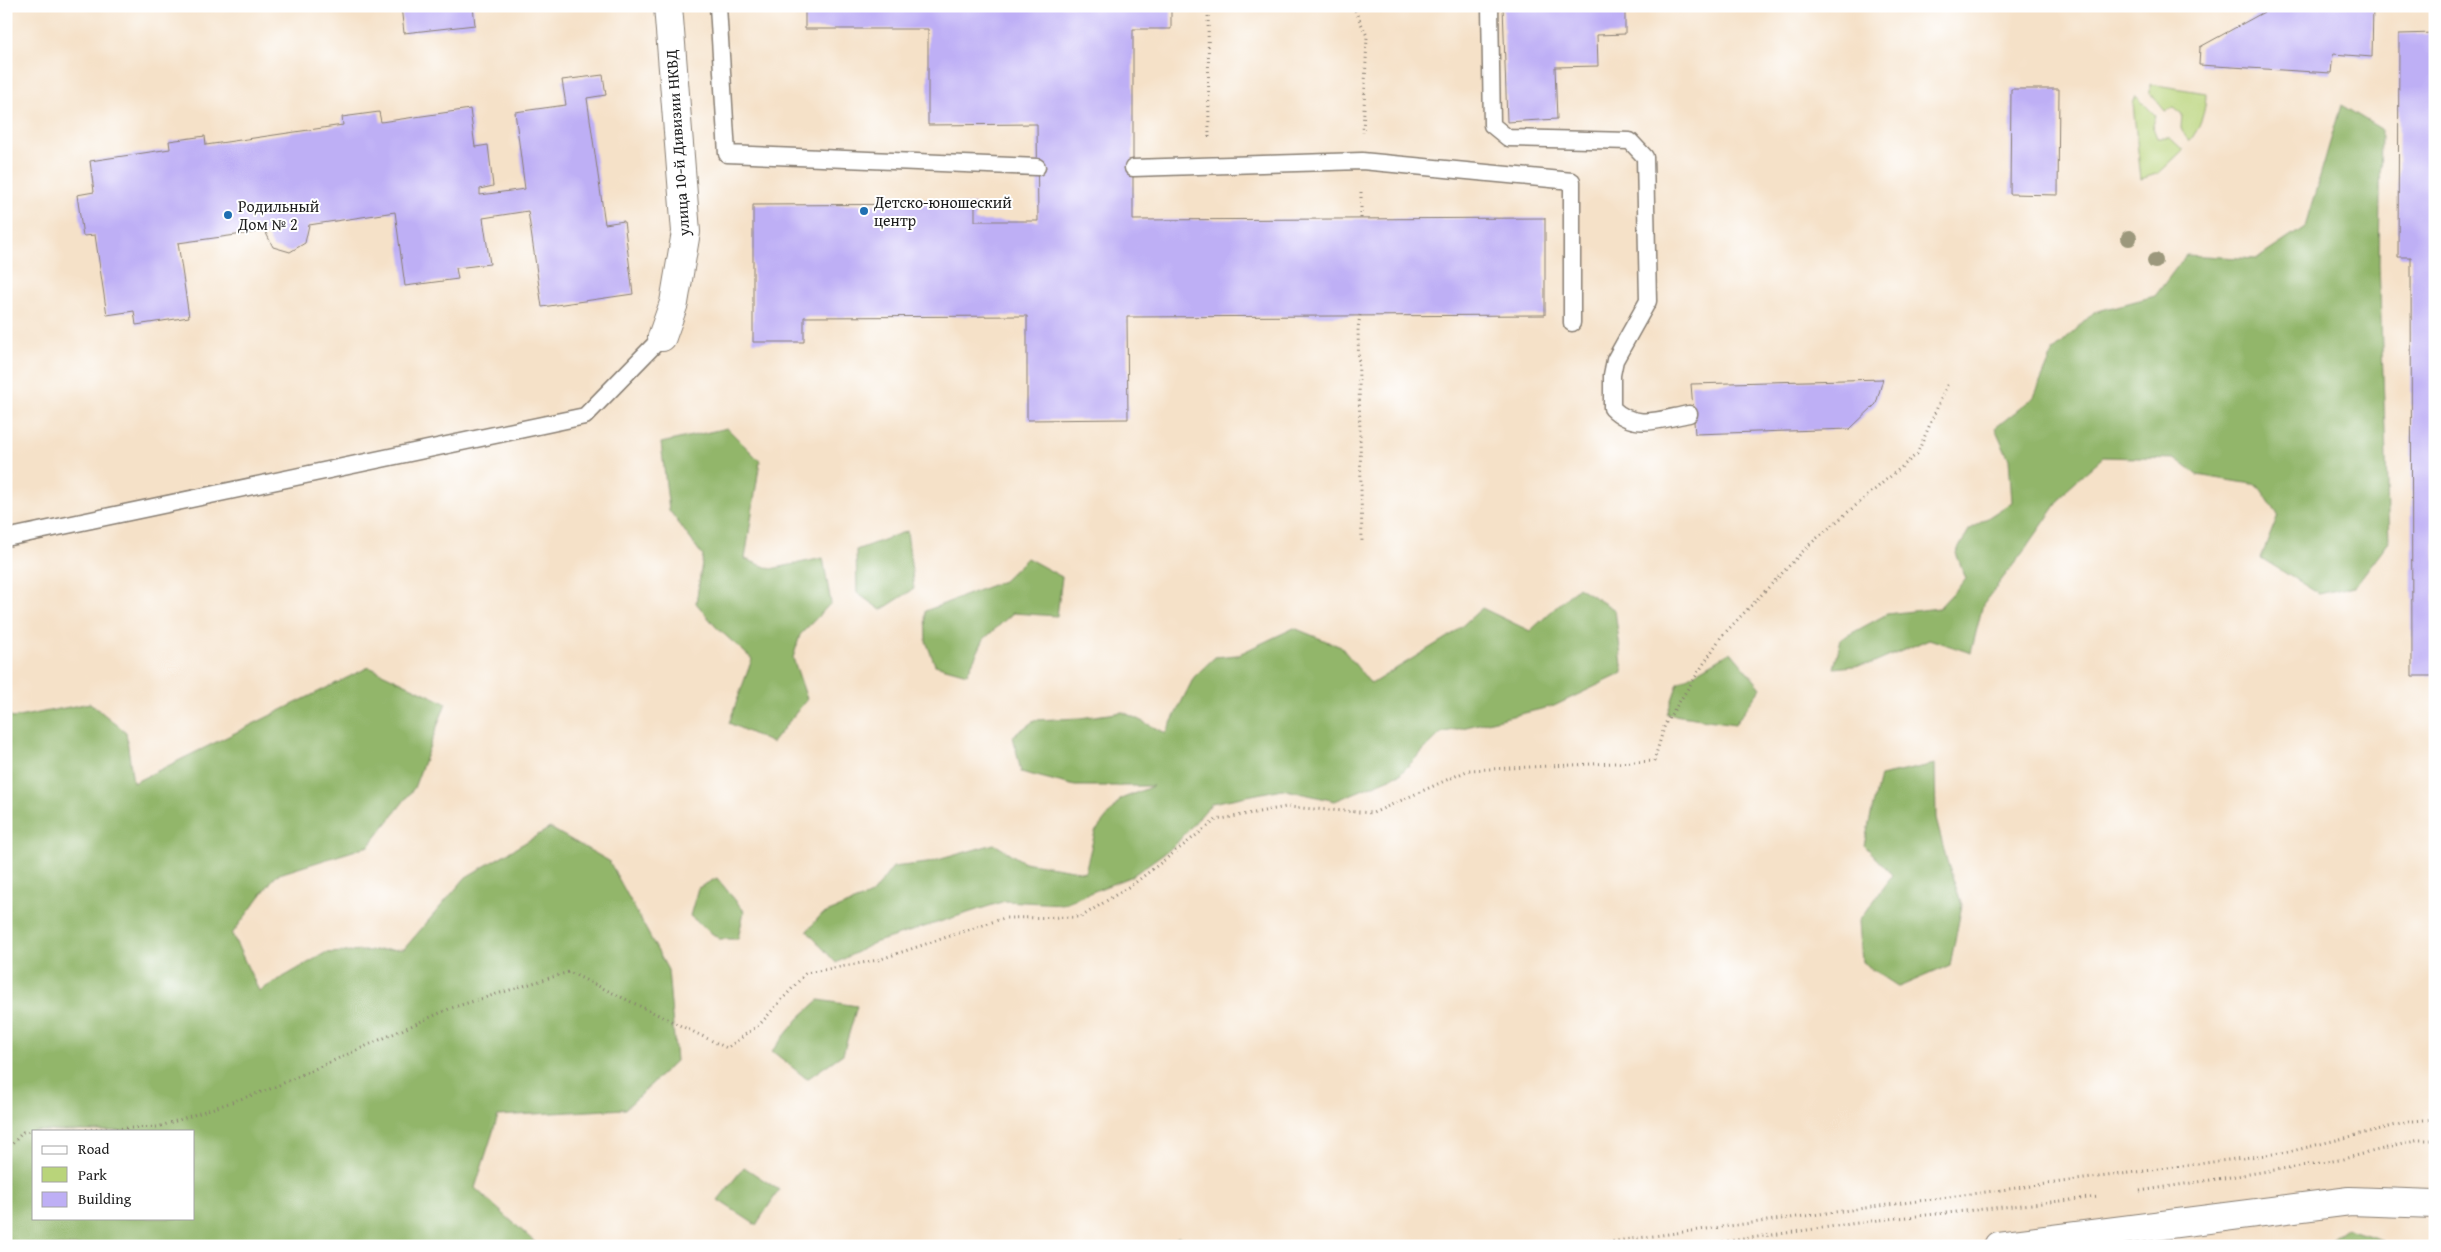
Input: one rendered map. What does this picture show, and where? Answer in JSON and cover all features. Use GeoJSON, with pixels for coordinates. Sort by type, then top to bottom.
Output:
{"type":"FeatureCollection","features":[{"type":"Feature","properties":{"kind":"street","name":"улица 10-й Дивизии НКВД"},"geometry":{"type":"LineString","coordinates":[[662,337],[674,303],[686,232],[668,6]]}},
{"type":"Feature","properties":{"kind":"street"},"geometry":{"type":"LineString","coordinates":[[1998,1246],[2350,1201],[2435,1204]]}},
{"type":"Feature","properties":{"kind":"lane"},"geometry":{"type":"LineString","coordinates":[[718,6],[727,154],[1037,167]]}},
{"type":"Feature","properties":{"kind":"lane"},"geometry":{"type":"LineString","coordinates":[[1490,6],[1492,126],[1508,138],[1630,141],[1645,158],[1648,301],[1616,360],[1612,375],[1612,408],[1622,418],[1640,423],[1689,414]]}},
{"type":"Feature","properties":{"kind":"lane"},"geometry":{"type":"LineString","coordinates":[[1133,168],[1362,161],[1572,181],[1572,323]]}},
{"type":"Feature","properties":{"kind":"lane"},"geometry":{"type":"LineString","coordinates":[[6,538],[585,416],[662,337]]}},
{"type":"Feature","properties":{"kind":"path"},"geometry":{"type":"LineString","coordinates":[[1208,6],[1209,166]]}},
{"type":"Feature","properties":{"kind":"path"},"geometry":{"type":"LineString","coordinates":[[1353,6],[1367,36],[1362,161]]}},
{"type":"Feature","properties":{"kind":"path"},"geometry":{"type":"LineString","coordinates":[[1360,315],[1358,328],[1362,544]]}},
{"type":"Feature","properties":{"kind":"path"},"geometry":{"type":"LineString","coordinates":[[74,1130],[158,1127],[270,1089],[451,1008],[569,972],[727,1048],[760,1024],[806,973],[878,960],[1004,918],[1082,916],[1136,882],[1216,820],[1286,807],[1373,813],[1469,770],[1654,761],[1665,724],[1721,637],[1810,544],[1917,454],[1948,383]]}},
{"type":"Feature","properties":{"kind":"path"},"geometry":{"type":"LineString","coordinates":[[1578,1246],[2288,1152],[2413,1121],[2435,1119]]}},
{"type":"Feature","properties":{"kind":"path"},"geometry":{"type":"LineString","coordinates":[[6,1151],[23,1132],[32,1131]]}},
{"type":"Feature","properties":{"kind":"path"},"geometry":{"type":"LineString","coordinates":[[2132,1193],[2339,1160],[2420,1140],[2435,1140]]}},
{"type":"Feature","properties":{"kind":"path"},"geometry":{"type":"LineString","coordinates":[[1692,1246],[1880,1220],[2103,1196]]}},
{"type":"Feature","properties":{"kind":"green space"},"geometry":{"type":"Polygon","coordinates":[[[2150,84],[2206,93],[2202,119],[2189,142],[2181,128],[2182,114],[2174,108],[2165,111],[2150,93],[2150,84]]]}},
{"type":"Feature","properties":{"kind":"green space"},"geometry":{"type":"Polygon","coordinates":[[[2136,96],[2155,115],[2152,125],[2157,138],[2170,138],[2183,150],[2159,173],[2141,179],[2133,104],[2136,96]]]}},
{"type":"Feature","properties":{"kind":"green space"},"geometry":{"type":"Polygon","coordinates":[[[2341,105],[2381,129],[2379,264],[2389,541],[2355,586],[2319,594],[2261,558],[2278,515],[2258,485],[2197,475],[2176,459],[2103,457],[2068,488],[2027,547],[1983,604],[1971,653],[1929,639],[1872,664],[1834,668],[1841,639],[1887,614],[1939,608],[1966,579],[1956,553],[1969,530],[2012,502],[2009,459],[1995,428],[2034,397],[2053,352],[2094,312],[2155,296],[2186,255],[2257,259],[2305,227],[2341,105]]]}},
{"type":"Feature","properties":{"kind":"green space"},"geometry":{"type":"Polygon","coordinates":[[[727,428],[760,461],[745,559],[771,569],[823,558],[831,603],[800,635],[793,658],[807,699],[772,743],[729,723],[752,659],[716,627],[696,603],[703,556],[669,510],[661,443],[727,428]]]}},
{"type":"Feature","properties":{"kind":"green space"},"geometry":{"type":"Polygon","coordinates":[[[907,531],[914,589],[881,610],[857,593],[856,550],[907,531]]]}},
{"type":"Feature","properties":{"kind":"green space"},"geometry":{"type":"Polygon","coordinates":[[[1027,558],[1062,577],[1057,616],[1013,613],[984,639],[967,674],[935,665],[926,641],[925,611],[1003,581],[1027,558]]]}},
{"type":"Feature","properties":{"kind":"green space"},"geometry":{"type":"Polygon","coordinates":[[[1578,587],[1615,610],[1623,673],[1554,706],[1441,733],[1400,774],[1335,801],[1282,789],[1212,803],[1175,845],[1132,876],[1062,904],[1005,901],[874,943],[836,963],[807,931],[821,915],[871,895],[893,867],[927,863],[994,844],[1024,862],[1085,872],[1095,832],[1121,799],[1153,786],[1075,786],[1021,772],[1013,736],[1035,720],[1080,718],[1123,712],[1166,733],[1194,677],[1215,657],[1237,655],[1294,628],[1341,647],[1371,684],[1454,633],[1482,608],[1530,631],[1578,587]]]}},
{"type":"Feature","properties":{"kind":"green space"},"geometry":{"type":"Polygon","coordinates":[[[1731,652],[1761,688],[1735,724],[1667,714],[1678,683],[1731,652]]]}},
{"type":"Feature","properties":{"kind":"green space"},"geometry":{"type":"Polygon","coordinates":[[[369,667],[446,703],[414,788],[369,846],[276,875],[232,934],[259,991],[325,953],[404,949],[466,877],[550,828],[609,861],[668,970],[676,1061],[625,1109],[498,1116],[475,1188],[539,1246],[6,1246],[6,712],[13,718],[90,703],[126,732],[133,783],[369,667]]]}},
{"type":"Feature","properties":{"kind":"green space"},"geometry":{"type":"Polygon","coordinates":[[[1935,764],[1936,819],[1947,861],[1962,905],[1950,965],[1899,987],[1862,963],[1859,921],[1893,875],[1864,845],[1880,776],[1935,764]]]}},
{"type":"Feature","properties":{"kind":"green space"},"geometry":{"type":"Polygon","coordinates":[[[717,878],[744,911],[738,939],[719,939],[690,916],[698,888],[717,878]]]}},
{"type":"Feature","properties":{"kind":"green space"},"geometry":{"type":"Polygon","coordinates":[[[819,1000],[857,1006],[843,1054],[807,1079],[772,1051],[799,1018],[819,1000]]]}},
{"type":"Feature","properties":{"kind":"green space"},"geometry":{"type":"Polygon","coordinates":[[[744,1167],[779,1190],[756,1225],[718,1200],[744,1167]]]}},
{"type":"Feature","properties":{"kind":"green space"},"geometry":{"type":"Polygon","coordinates":[[[2346,1229],[2383,1240],[2387,1246],[2322,1246],[2346,1229]]]}},
{"type":"Feature","properties":{"kind":"green space"},"geometry":{"type":"Polygon","coordinates":[[[1178,1237],[1213,1246],[1167,1246],[1178,1237]]]}},
{"type":"Feature","properties":{"kind":"building"},"geometry":{"type":"Polygon","coordinates":[[[401,6],[473,6],[475,25],[404,33],[401,6]]]}},
{"type":"Feature","properties":{"kind":"building","name":"Детско-юношеский центр"},"geometry":{"type":"Polygon","coordinates":[[[805,6],[1171,6],[1171,29],[1133,29],[1133,220],[1545,218],[1545,315],[1127,317],[1128,419],[1027,420],[1027,316],[804,317],[804,342],[753,342],[753,205],[975,204],[975,221],[1038,221],[1037,124],[928,125],[928,29],[805,29],[805,6]]]}},
{"type":"Feature","properties":{"kind":"building"},"geometry":{"type":"Polygon","coordinates":[[[1503,6],[1625,6],[1625,34],[1597,35],[1598,66],[1555,67],[1557,119],[1507,122],[1503,6]]]}},
{"type":"Feature","properties":{"kind":"building"},"geometry":{"type":"Polygon","coordinates":[[[2275,6],[2373,6],[2372,57],[2333,54],[2331,73],[2199,65],[2200,47],[2275,6]]]}},
{"type":"Feature","properties":{"kind":"building"},"geometry":{"type":"Polygon","coordinates":[[[2435,33],[2435,676],[2412,676],[2411,257],[2398,257],[2399,34],[2435,33]]]}},
{"type":"Feature","properties":{"kind":"building","name":"Родильный Дом № 2"},"geometry":{"type":"Polygon","coordinates":[[[603,75],[606,95],[587,98],[605,224],[624,221],[633,294],[542,307],[528,211],[483,218],[490,264],[456,268],[458,279],[405,286],[395,212],[309,225],[305,243],[290,252],[273,247],[265,231],[178,243],[189,317],[136,325],[134,311],[107,315],[95,235],[83,236],[77,195],[94,192],[90,161],[170,149],[169,141],[205,136],[206,145],[343,125],[342,117],[379,112],[381,122],[470,109],[475,147],[488,145],[493,186],[480,189],[480,195],[525,189],[515,112],[566,105],[562,80],[603,75]]]}},
{"type":"Feature","properties":{"kind":"building"},"geometry":{"type":"Polygon","coordinates":[[[2011,89],[2059,89],[2058,195],[2010,194],[2011,89]]]}},
{"type":"Feature","properties":{"kind":"building"},"geometry":{"type":"Polygon","coordinates":[[[1883,379],[1876,404],[1850,429],[1695,434],[1691,384],[1883,379]]]}},
{"type":"Feature","properties":{"kind":"place","name":"Детско-юношеский центр"},"geometry":{"type":"Point","coordinates":[864,211]}},
{"type":"Feature","properties":{"kind":"place","name":"Родильный Дом № 2"},"geometry":{"type":"Point","coordinates":[228,215]}}]}
